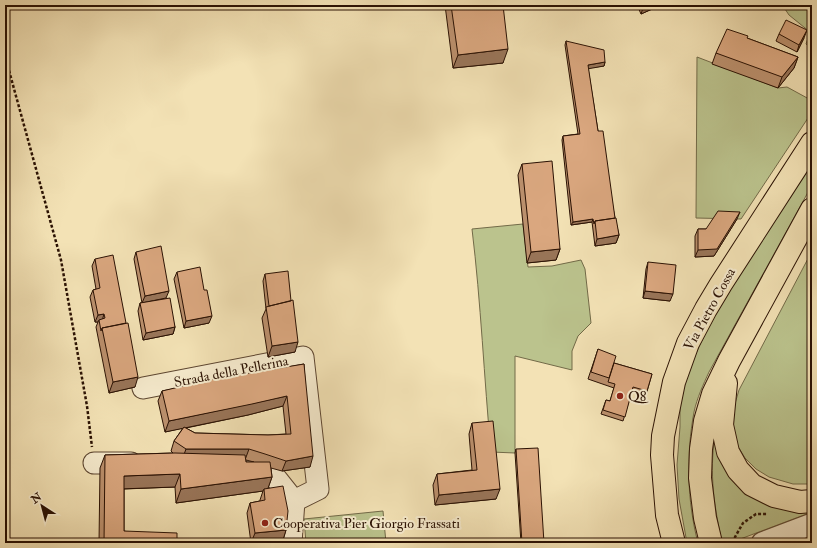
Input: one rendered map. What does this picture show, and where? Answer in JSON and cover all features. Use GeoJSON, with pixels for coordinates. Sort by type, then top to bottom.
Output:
{"type":"FeatureCollection","features":[{"type":"Feature","properties":{"kind":"main road","name":"Via Pietro Cossa"},"geometry":{"type":"LineString","coordinates":[[674,543],[667,515],[662,455],[663,436],[674,382],[688,343],[706,308],[812,143]]}},
{"type":"Feature","properties":{"kind":"main road"},"geometry":{"type":"LineString","coordinates":[[711,543],[705,518],[700,478],[701,449],[705,421],[713,394],[729,361],[812,208]]}},
{"type":"Feature","properties":{"kind":"main road"},"geometry":{"type":"LineString","coordinates":[[729,361],[722,425],[728,452],[738,470],[752,485],[774,496],[800,502],[812,501]]}},
{"type":"Feature","properties":{"kind":"street","name":"Strada della Pellerina"},"geometry":{"type":"LineString","coordinates":[[143,388],[303,357],[318,489],[294,501]]}},
{"type":"Feature","properties":{"kind":"street"},"geometry":{"type":"LineString","coordinates":[[94,463],[147,464]]}},
{"type":"Feature","properties":{"kind":"street"},"geometry":{"type":"LineString","coordinates":[[223,465],[246,465],[252,468],[271,472],[294,501],[291,543]]}},
{"type":"Feature","properties":{"kind":"street"},"geometry":{"type":"LineString","coordinates":[[762,543],[812,524]]}},
{"type":"Feature","properties":{"kind":"path"},"geometry":{"type":"LineString","coordinates":[[5,56],[61,260],[87,406],[94,463]]}},
{"type":"Feature","properties":{"kind":"green space"},"geometry":{"type":"Polygon","coordinates":[[[781,5],[802,5],[812,13],[812,50],[806,44],[810,32],[789,15],[781,5]]]}},
{"type":"Feature","properties":{"kind":"green space"},"geometry":{"type":"Polygon","coordinates":[[[697,57],[778,88],[787,87],[809,99],[812,112],[741,219],[696,218],[697,57]]]}},
{"type":"Feature","properties":{"kind":"green space"},"geometry":{"type":"Polygon","coordinates":[[[812,163],[812,185],[709,372],[697,402],[691,428],[689,478],[694,527],[698,543],[687,543],[679,499],[677,465],[680,427],[680,400],[692,362],[721,304],[812,163]]]}},
{"type":"Feature","properties":{"kind":"green space"},"geometry":{"type":"Polygon","coordinates":[[[523,224],[528,267],[552,266],[581,260],[585,269],[591,323],[578,336],[572,351],[572,370],[515,356],[515,453],[491,452],[478,285],[472,229],[523,224]]]}},
{"type":"Feature","properties":{"kind":"green space"},"geometry":{"type":"Polygon","coordinates":[[[812,251],[812,484],[793,484],[769,477],[756,469],[745,458],[737,445],[732,426],[734,407],[739,390],[812,251]]]}},
{"type":"Feature","properties":{"kind":"green space"},"geometry":{"type":"Polygon","coordinates":[[[716,429],[718,449],[812,512],[733,542],[721,538],[716,510],[712,470],[716,429]]]}},
{"type":"Feature","properties":{"kind":"green space"},"geometry":{"type":"Polygon","coordinates":[[[383,511],[386,543],[306,543],[304,519],[383,511]]]}},
{"type":"Feature","properties":{"kind":"building"},"geometry":{"type":"Polygon","coordinates":[[[451,5],[503,5],[508,49],[458,55],[451,5]]]}},
{"type":"Feature","properties":{"kind":"building"},"geometry":{"type":"Polygon","coordinates":[[[786,20],[807,30],[799,45],[779,34],[786,20]]]}},
{"type":"Feature","properties":{"kind":"building"},"geometry":{"type":"Polygon","coordinates":[[[727,29],[798,57],[782,77],[716,53],[727,29]]]}},
{"type":"Feature","properties":{"kind":"building"},"geometry":{"type":"Polygon","coordinates":[[[566,41],[604,50],[605,62],[588,65],[598,131],[603,131],[615,218],[595,221],[594,224],[593,219],[573,222],[563,136],[580,134],[566,41]]]}},
{"type":"Feature","properties":{"kind":"building"},"geometry":{"type":"Polygon","coordinates":[[[552,161],[560,249],[531,252],[522,164],[552,161]]]}},
{"type":"Feature","properties":{"kind":"building"},"geometry":{"type":"Polygon","coordinates":[[[718,211],[740,212],[717,249],[698,250],[698,229],[706,229],[718,211]]]}},
{"type":"Feature","properties":{"kind":"building"},"geometry":{"type":"Polygon","coordinates":[[[616,218],[619,235],[597,239],[595,221],[616,218]]]}},
{"type":"Feature","properties":{"kind":"building"},"geometry":{"type":"Polygon","coordinates":[[[161,246],[169,291],[145,296],[136,252],[161,246]]]}},
{"type":"Feature","properties":{"kind":"building"},"geometry":{"type":"Polygon","coordinates":[[[113,255],[126,323],[102,328],[101,331],[99,320],[105,318],[104,314],[98,315],[93,290],[100,288],[95,259],[113,255]]]}},
{"type":"Feature","properties":{"kind":"building"},"geometry":{"type":"Polygon","coordinates":[[[648,262],[676,265],[673,294],[645,291],[648,262]]]}},
{"type":"Feature","properties":{"kind":"building"},"geometry":{"type":"Polygon","coordinates":[[[200,267],[204,290],[207,290],[212,316],[186,321],[177,272],[200,267]]]}},
{"type":"Feature","properties":{"kind":"building"},"geometry":{"type":"Polygon","coordinates":[[[288,271],[291,301],[269,306],[265,274],[288,271]]]}},
{"type":"Feature","properties":{"kind":"building"},"geometry":{"type":"Polygon","coordinates":[[[170,298],[175,327],[146,333],[140,303],[170,298]]]}},
{"type":"Feature","properties":{"kind":"building"},"geometry":{"type":"Polygon","coordinates":[[[293,300],[298,342],[272,346],[266,307],[293,300]]]}},
{"type":"Feature","properties":{"kind":"building"},"geometry":{"type":"Polygon","coordinates":[[[128,323],[138,377],[113,382],[102,328],[128,323]]]}},
{"type":"Feature","properties":{"kind":"building"},"geometry":{"type":"Polygon","coordinates":[[[598,349],[616,356],[609,378],[591,372],[598,349]]]}},
{"type":"Feature","properties":{"kind":"building"},"geometry":{"type":"Polygon","coordinates":[[[614,363],[652,374],[647,391],[633,387],[625,417],[603,410],[606,400],[610,401],[615,384],[608,382],[614,363]]]}},
{"type":"Feature","properties":{"kind":"building"},"geometry":{"type":"Polygon","coordinates":[[[304,364],[313,456],[286,461],[249,449],[186,449],[174,441],[184,427],[195,433],[268,435],[291,434],[287,396],[169,421],[162,391],[213,379],[304,364]]]}},
{"type":"Feature","properties":{"kind":"building"},"geometry":{"type":"Polygon","coordinates":[[[493,421],[500,489],[439,495],[437,474],[477,470],[472,423],[493,421]]]}},
{"type":"Feature","properties":{"kind":"building"},"geometry":{"type":"Polygon","coordinates":[[[538,448],[544,543],[522,543],[516,449],[538,448]]]}},
{"type":"Feature","properties":{"kind":"building"},"geometry":{"type":"Polygon","coordinates":[[[175,453],[245,455],[246,462],[270,462],[272,477],[181,489],[180,474],[124,476],[124,531],[177,533],[177,543],[104,543],[105,455],[175,453]]]}},
{"type":"Feature","properties":{"kind":"building"},"geometry":{"type":"Polygon","coordinates":[[[283,486],[288,511],[286,530],[255,533],[250,503],[265,500],[264,489],[283,486]]]}},
{"type":"Feature","properties":{"kind":"place","name":"Q8"},"geometry":{"type":"Point","coordinates":[620,396]}},
{"type":"Feature","properties":{"kind":"place","name":"Cooperativa Pier Giorgio Frassati"},"geometry":{"type":"Point","coordinates":[265,523]}}]}
